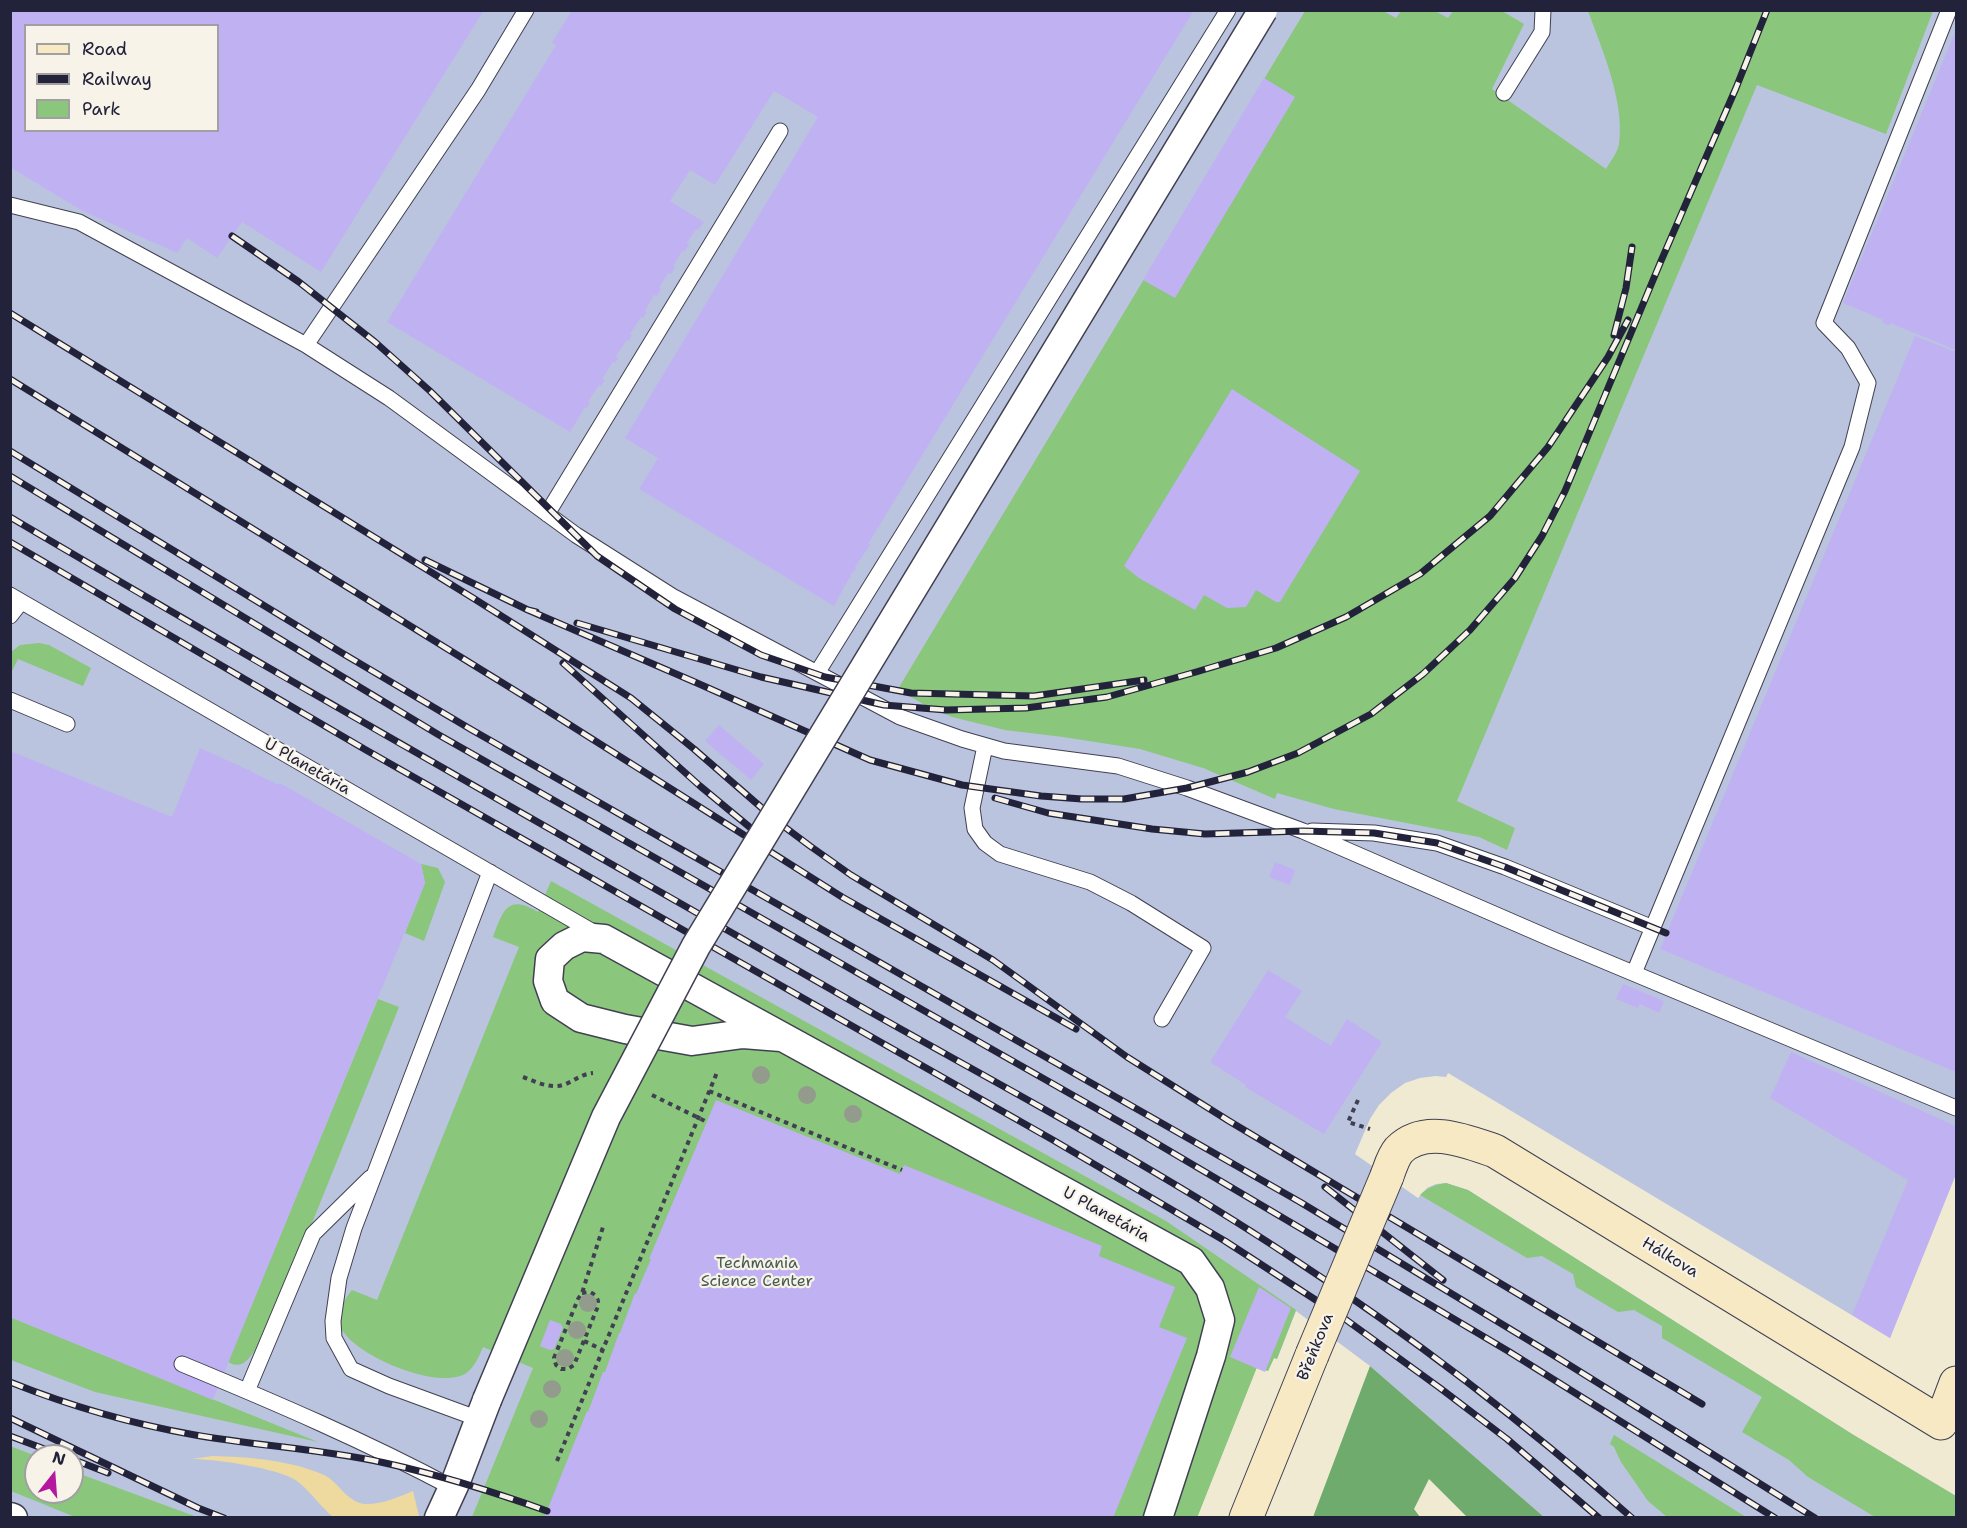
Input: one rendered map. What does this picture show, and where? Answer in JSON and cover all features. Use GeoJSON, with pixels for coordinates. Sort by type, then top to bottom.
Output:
{"type":"FeatureCollection","features":[{"type":"Feature","properties":{"kind":"street"},"geometry":{"type":"LineString","coordinates":[[439,1518],[606,1117],[696,946],[1263,10]]}},
{"type":"Feature","properties":{"kind":"street","name":"U Planetária"},"geometry":{"type":"LineString","coordinates":[[781,1036],[743,1034],[692,1041],[625,1029],[581,1018],[555,1000],[548,981],[550,959],[564,946],[582,937],[604,939],[781,1036],[1191,1261],[1210,1288],[1220,1320],[1211,1356],[1158,1518]]}},
{"type":"Feature","properties":{"kind":"street","name":"Hálkova"},"geometry":{"type":"LineString","coordinates":[[1387,1176],[1399,1151],[1410,1142],[1429,1137],[1444,1136],[1462,1139],[1495,1151],[1949,1428]]}},
{"type":"Feature","properties":{"kind":"street","name":"Břeňkova"},"geometry":{"type":"LineString","coordinates":[[1246,1518],[1387,1176]]}},
{"type":"Feature","properties":{"kind":"street"},"geometry":{"type":"LineString","coordinates":[[1949,1428],[1956,1383]]}},
{"type":"Feature","properties":{"kind":"lane"},"geometry":{"type":"LineString","coordinates":[[306,345],[478,90],[526,10]]}},
{"type":"Feature","properties":{"kind":"lane"},"geometry":{"type":"LineString","coordinates":[[817,673],[1228,10]]}},
{"type":"Feature","properties":{"kind":"lane"},"geometry":{"type":"LineString","coordinates":[[1504,93],[1542,32],[1543,10]]}},
{"type":"Feature","properties":{"kind":"lane"},"geometry":{"type":"LineString","coordinates":[[1634,973],[1852,447],[1869,383],[1848,348],[1824,323],[1949,10]]}},
{"type":"Feature","properties":{"kind":"lane"},"geometry":{"type":"LineString","coordinates":[[547,514],[780,131]]}},
{"type":"Feature","properties":{"kind":"lane"},"geometry":{"type":"LineString","coordinates":[[10,205],[79,222],[306,345],[389,398],[576,535],[672,596],[900,717],[1004,751],[1118,766],[1187,788],[1303,831],[1956,1108]]}},
{"type":"Feature","properties":{"kind":"lane"},"geometry":{"type":"LineString","coordinates":[[10,616],[16,599]]}},
{"type":"Feature","properties":{"kind":"lane","name":"U Planetária"},"geometry":{"type":"LineString","coordinates":[[16,599],[604,939]]}},
{"type":"Feature","properties":{"kind":"lane"},"geometry":{"type":"LineString","coordinates":[[10,700],[67,724]]}},
{"type":"Feature","properties":{"kind":"lane"},"geometry":{"type":"LineString","coordinates":[[985,746],[972,808],[975,829],[985,843],[1000,854],[1090,882],[1131,903],[1203,948],[1162,1019]]}},
{"type":"Feature","properties":{"kind":"lane"},"geometry":{"type":"LineString","coordinates":[[1303,831],[1374,833],[1437,843],[1505,867],[1653,928]]}},
{"type":"Feature","properties":{"kind":"lane"},"geometry":{"type":"LineString","coordinates":[[483,1410],[389,1386],[351,1369],[334,1338],[333,1321],[339,1278],[354,1228],[490,872]]}},
{"type":"Feature","properties":{"kind":"lane"},"geometry":{"type":"LineString","coordinates":[[247,1391],[313,1234],[374,1174]]}},
{"type":"Feature","properties":{"kind":"lane"},"geometry":{"type":"LineString","coordinates":[[182,1364],[284,1406],[381,1451],[453,1488]]}},
{"type":"Feature","properties":{"kind":"path"},"geometry":{"type":"LineString","coordinates":[[557,1461],[732,1036]]}},
{"type":"Feature","properties":{"kind":"path"},"geometry":{"type":"LineString","coordinates":[[709,1092],[902,1170]]}},
{"type":"Feature","properties":{"kind":"path"},"geometry":{"type":"LineString","coordinates":[[1358,1100],[1348,1122],[1366,1128]]}},
{"type":"Feature","properties":{"kind":"path"},"geometry":{"type":"LineString","coordinates":[[582,1293],[590,1292],[599,1302],[574,1365],[561,1370],[556,1365],[555,1355],[582,1293],[603,1227]]}},
{"type":"Feature","properties":{"kind":"path"},"geometry":{"type":"LineString","coordinates":[[584,1341],[603,1350]]}},
{"type":"Feature","properties":{"kind":"shaded area"},"geometry":{"type":"Polygon","coordinates":[[[10,11],[1956,11],[1956,1174],[1890,1338],[1448,1073],[1446,1077],[1420,1078],[1405,1083],[1391,1093],[1370,1119],[1355,1154],[1418,1198],[1427,1188],[1436,1184],[1446,1183],[1468,1190],[1852,1434],[1956,1496],[1956,1517],[1544,1517],[1370,1366],[1296,1311],[1277,1359],[1274,1358],[1268,1371],[1257,1367],[1197,1517],[11,1517],[10,11]]]}},
{"type":"Feature","properties":{"kind":"green space"},"geometry":{"type":"Polygon","coordinates":[[[1305,11],[1383,11],[1396,18],[1401,11],[1435,11],[1448,18],[1453,11],[1502,11],[1524,24],[1492,89],[1606,169],[1616,154],[1619,144],[1619,111],[1606,59],[1588,11],[1933,11],[1886,134],[1757,85],[1457,801],[1515,828],[1507,850],[1479,837],[1334,809],[1277,793],[1275,799],[1203,768],[1140,749],[1005,730],[952,717],[923,704],[898,689],[1305,11]]]}},
{"type":"Feature","properties":{"kind":"green space"},"geometry":{"type":"Polygon","coordinates":[[[39,643],[49,645],[91,668],[83,686],[18,659],[11,673],[11,652],[20,645],[39,643]]]}},
{"type":"Feature","properties":{"kind":"green space"},"geometry":{"type":"Polygon","coordinates":[[[421,864],[438,868],[445,882],[424,941],[405,933],[425,883],[421,864]]]}},
{"type":"Feature","properties":{"kind":"green space","name":"Techmania Science Center"},"geometry":{"type":"Polygon","coordinates":[[[551,881],[1166,1221],[1296,1310],[1277,1359],[1274,1358],[1268,1371],[1257,1367],[1197,1518],[472,1517],[533,1368],[483,1347],[474,1365],[465,1374],[452,1378],[436,1378],[417,1374],[379,1359],[349,1339],[339,1323],[339,1313],[352,1290],[377,1300],[519,947],[493,937],[500,919],[504,912],[513,905],[528,907],[538,912],[551,881]]]}},
{"type":"Feature","properties":{"kind":"green space"},"geometry":{"type":"Polygon","coordinates":[[[378,999],[399,1007],[302,1248],[254,1352],[240,1365],[228,1362],[378,999]]]}},
{"type":"Feature","properties":{"kind":"green space"},"geometry":{"type":"Polygon","coordinates":[[[1446,1183],[1468,1190],[1852,1434],[1956,1496],[1956,1517],[1875,1517],[1808,1477],[1789,1460],[1742,1432],[1762,1397],[1662,1338],[1662,1326],[1634,1310],[1618,1312],[1576,1287],[1573,1274],[1542,1256],[1527,1258],[1420,1195],[1432,1187],[1446,1183]]]}},
{"type":"Feature","properties":{"kind":"green space"},"geometry":{"type":"Polygon","coordinates":[[[10,1317],[318,1442],[95,1392],[11,1360],[10,1317]]]}},
{"type":"Feature","properties":{"kind":"green space"},"geometry":{"type":"Polygon","coordinates":[[[1370,1366],[1544,1517],[1467,1517],[1429,1479],[1414,1509],[1420,1517],[1313,1517],[1370,1366]]]}},
{"type":"Feature","properties":{"kind":"green space"},"geometry":{"type":"Polygon","coordinates":[[[1614,1435],[1746,1517],[1667,1517],[1648,1501],[1621,1462],[1614,1447],[1610,1444],[1614,1435]]]}},
{"type":"Feature","properties":{"kind":"green space"},"geometry":{"type":"Polygon","coordinates":[[[10,1446],[24,1451],[24,1496],[11,1491],[10,1446]]]}},
{"type":"Feature","properties":{"kind":"green space"},"geometry":{"type":"Polygon","coordinates":[[[84,1475],[197,1517],[75,1517],[43,1504],[84,1504],[84,1475]]]}},
{"type":"Feature","properties":{"kind":"sand"},"geometry":{"type":"Polygon","coordinates":[[[212,1456],[269,1460],[311,1470],[329,1478],[353,1500],[365,1504],[383,1502],[413,1491],[419,1516],[418,1518],[333,1517],[302,1485],[288,1476],[246,1465],[192,1459],[212,1456]]]}},
{"type":"Feature","properties":{"kind":"building"},"geometry":{"type":"Polygon","coordinates":[[[10,10],[484,10],[321,272],[242,222],[217,258],[187,238],[177,253],[81,210],[10,167],[10,10]]]}},
{"type":"Feature","properties":{"kind":"building"},"geometry":{"type":"Polygon","coordinates":[[[572,10],[1194,10],[868,544],[870,545],[834,606],[639,489],[658,458],[625,438],[818,117],[774,91],[715,185],[690,170],[670,201],[704,222],[698,230],[696,229],[687,243],[689,244],[673,266],[675,267],[671,274],[668,273],[657,296],[654,295],[645,311],[647,312],[630,334],[632,335],[629,341],[627,340],[616,356],[618,358],[615,363],[613,362],[602,379],[605,380],[601,386],[599,385],[588,402],[590,403],[587,408],[585,407],[570,432],[387,322],[556,45],[552,43],[572,10]]]}},
{"type":"Feature","properties":{"kind":"building"},"geometry":{"type":"Polygon","coordinates":[[[1956,30],[1956,350],[1890,323],[1889,326],[1882,322],[1883,320],[1843,303],[1956,30]]]}},
{"type":"Feature","properties":{"kind":"building"},"geometry":{"type":"Polygon","coordinates":[[[1264,78],[1295,97],[1175,298],[1143,280],[1264,78]]]}},
{"type":"Feature","properties":{"kind":"building"},"geometry":{"type":"Polygon","coordinates":[[[1915,336],[1956,352],[1956,1072],[1660,949],[1915,336]]]}},
{"type":"Feature","properties":{"kind":"building"},"geometry":{"type":"Polygon","coordinates":[[[1232,389],[1360,471],[1280,602],[1256,590],[1246,607],[1227,608],[1204,595],[1195,610],[1139,578],[1124,566],[1232,389]]]}},
{"type":"Feature","properties":{"kind":"building"},"geometry":{"type":"Polygon","coordinates":[[[719,725],[764,764],[751,780],[705,741],[719,725]]]}},
{"type":"Feature","properties":{"kind":"building"},"geometry":{"type":"Polygon","coordinates":[[[200,748],[279,785],[280,783],[421,864],[425,883],[213,1400],[10,1317],[10,751],[172,817],[200,748]]]}},
{"type":"Feature","properties":{"kind":"building"},"geometry":{"type":"Polygon","coordinates":[[[1275,862],[1295,870],[1290,885],[1269,877],[1275,862]]]}},
{"type":"Feature","properties":{"kind":"building"},"geometry":{"type":"Polygon","coordinates":[[[1268,970],[1302,991],[1285,1017],[1331,1046],[1347,1019],[1382,1042],[1324,1134],[1245,1087],[1246,1085],[1210,1062],[1268,970]]]}},
{"type":"Feature","properties":{"kind":"building"},"geometry":{"type":"Polygon","coordinates":[[[1623,984],[1664,1001],[1659,1013],[1640,1004],[1638,1008],[1616,999],[1623,984]]]}},
{"type":"Feature","properties":{"kind":"building"},"geometry":{"type":"Polygon","coordinates":[[[1791,1052],[1956,1126],[1956,1174],[1890,1338],[1852,1315],[1908,1180],[1770,1098],[1791,1052]]]}},
{"type":"Feature","properties":{"kind":"building","name":"Techmania Science Center"},"geometry":{"type":"Polygon","coordinates":[[[716,1100],[900,1174],[904,1165],[1102,1246],[1099,1256],[1175,1287],[1159,1327],[1187,1338],[1113,1518],[544,1518],[716,1100]]]}},
{"type":"Feature","properties":{"kind":"building"},"geometry":{"type":"Polygon","coordinates":[[[1259,1287],[1291,1308],[1265,1372],[1230,1357],[1259,1287]]]}},
{"type":"Feature","properties":{"kind":"building"},"geometry":{"type":"Polygon","coordinates":[[[550,1320],[561,1324],[563,1328],[554,1349],[550,1350],[540,1346],[550,1320]]]}},
{"type":"Feature","properties":{"kind":"railway"},"geometry":{"type":"LineString","coordinates":[[528,610],[870,760],[962,785],[1041,796],[1124,799],[1187,788],[1248,772],[1298,753],[1371,714],[1423,674],[1470,630],[1515,578],[1542,536],[1565,491],[1767,10]]}},
{"type":"Feature","properties":{"kind":"railway"},"geometry":{"type":"LineString","coordinates":[[232,236],[299,282],[375,342],[430,391],[597,556],[675,609],[761,655],[825,677],[911,693],[1034,696],[1144,680]]}},
{"type":"Feature","properties":{"kind":"railway"},"geometry":{"type":"LineString","coordinates":[[1614,335],[1626,288],[1632,247]]}},
{"type":"Feature","properties":{"kind":"railway"},"geometry":{"type":"LineString","coordinates":[[10,313],[631,698],[778,822],[810,846],[851,875],[993,960],[1127,1057],[1229,1121],[1702,1404]]}},
{"type":"Feature","properties":{"kind":"railway"},"geometry":{"type":"LineString","coordinates":[[577,623],[761,677],[884,705],[946,710],[1026,708],[1107,697],[1196,672],[1276,648],[1346,617],[1420,574],[1490,516],[1548,447],[1608,357],[1628,320]]}},
{"type":"Feature","properties":{"kind":"railway"},"geometry":{"type":"LineString","coordinates":[[10,379],[540,706],[842,897],[1076,1029]]}},
{"type":"Feature","properties":{"kind":"railway"},"geometry":{"type":"LineString","coordinates":[[10,451],[472,730],[1300,1202],[1558,1358],[1815,1518]]}},
{"type":"Feature","properties":{"kind":"railway"},"geometry":{"type":"LineString","coordinates":[[10,476],[439,735],[1134,1130],[1395,1284],[1508,1351],[1775,1518]]}},
{"type":"Feature","properties":{"kind":"railway"},"geometry":{"type":"LineString","coordinates":[[10,517],[438,765],[1027,1099],[1238,1223],[1334,1286],[1422,1348],[1508,1414],[1632,1518]]}},
{"type":"Feature","properties":{"kind":"railway"},"geometry":{"type":"LineString","coordinates":[[10,542],[366,750],[1053,1140],[1225,1241],[1345,1319],[1440,1388],[1507,1439],[1599,1518]]}},
{"type":"Feature","properties":{"kind":"railway"},"geometry":{"type":"LineString","coordinates":[[425,560],[536,612]]}},
{"type":"Feature","properties":{"kind":"railway"},"geometry":{"type":"LineString","coordinates":[[563,663],[700,786],[764,839]]}},
{"type":"Feature","properties":{"kind":"railway"},"geometry":{"type":"LineString","coordinates":[[995,798],[1048,813],[1152,829],[1205,834],[1303,831],[1374,833],[1437,843],[1505,867],[1666,933]]}},
{"type":"Feature","properties":{"kind":"railway"},"geometry":{"type":"LineString","coordinates":[[1325,1187],[1443,1280]]}},
{"type":"Feature","properties":{"kind":"railway"},"geometry":{"type":"LineString","coordinates":[[10,1382],[55,1399],[125,1420],[219,1439],[338,1454],[385,1463],[467,1484],[547,1511]]}},
{"type":"Feature","properties":{"kind":"railway"},"geometry":{"type":"LineString","coordinates":[[10,1418],[198,1508],[224,1518]]}},
{"type":"Feature","properties":{"kind":"railway"},"geometry":{"type":"LineString","coordinates":[[10,1436],[31,1444]]}},
{"type":"Feature","properties":{"kind":"railway"},"geometry":{"type":"LineString","coordinates":[[84,1464],[108,1473]]}}]}
